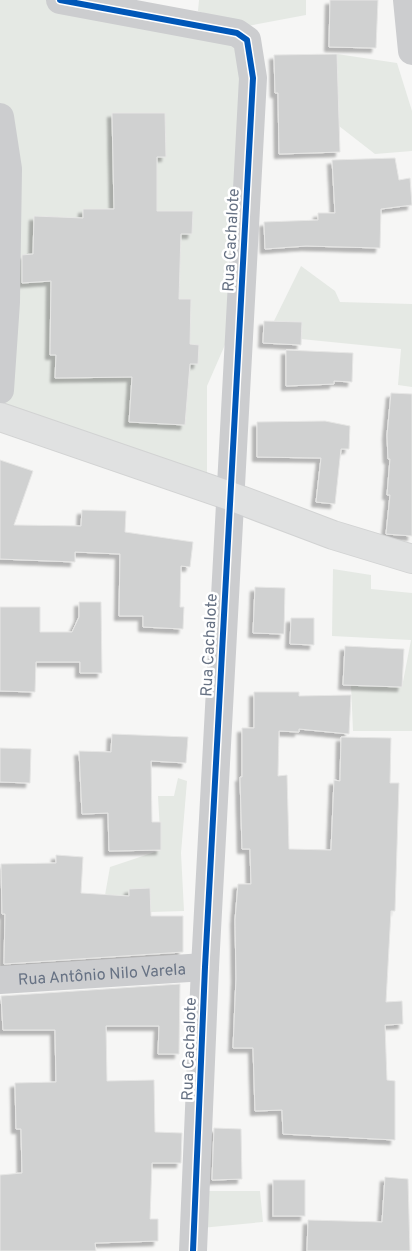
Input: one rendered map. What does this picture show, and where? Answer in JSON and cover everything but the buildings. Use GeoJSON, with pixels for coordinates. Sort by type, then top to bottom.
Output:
{"type":"FeatureCollection","features":[{"type":"Feature","properties":{"kind":"main road"},"geometry":{"type":"LineString","coordinates":[[0,417],[230,496],[333,535],[412,559]]}},
{"type":"Feature","properties":{"kind":"street","name":"Rua Cachalote"},"geometry":{"type":"LineString","coordinates":[[60,0],[237,34],[247,40],[253,78],[205,967],[193,1251]]}},
{"type":"Feature","properties":{"kind":"street"},"geometry":{"type":"LineString","coordinates":[[407,0],[412,51]]}},
{"type":"Feature","properties":{"kind":"street"},"geometry":{"type":"LineString","coordinates":[[0,117],[8,169],[6,302],[0,390]]}},
{"type":"Feature","properties":{"kind":"street","name":"Rua Antônio Nilo Varela"},"geometry":{"type":"LineString","coordinates":[[0,980],[205,967]]}},
{"type":"Feature","properties":{"kind":"shaded area"},"geometry":{"type":"Polygon","coordinates":[[[0,0],[91,0],[239,45],[245,97],[231,331],[207,386],[207,482],[5,411],[0,202],[0,0]]]}},
{"type":"Feature","properties":{"kind":"shaded area"},"geometry":{"type":"Polygon","coordinates":[[[199,0],[306,0],[306,15],[242,27],[198,11],[199,0]]]}},
{"type":"Feature","properties":{"kind":"shaded area"},"geometry":{"type":"Polygon","coordinates":[[[337,54],[397,63],[412,111],[412,151],[375,154],[339,126],[337,54]]]}},
{"type":"Feature","properties":{"kind":"shaded area"},"geometry":{"type":"Polygon","coordinates":[[[301,266],[335,291],[340,302],[412,304],[412,387],[398,385],[401,349],[301,339],[302,322],[274,321],[301,266]]]}},
{"type":"Feature","properties":{"kind":"shaded area"},"geometry":{"type":"Polygon","coordinates":[[[333,569],[371,575],[371,589],[412,593],[412,731],[353,731],[351,685],[402,687],[411,640],[332,636],[333,569]]]}},
{"type":"Feature","properties":{"kind":"shaded area"},"geometry":{"type":"Polygon","coordinates":[[[178,778],[187,781],[181,853],[184,911],[151,912],[150,888],[129,889],[130,913],[105,895],[110,867],[161,850],[158,796],[174,796],[178,778]]]}},
{"type":"Feature","properties":{"kind":"shaded area"},"geometry":{"type":"Polygon","coordinates":[[[204,1191],[260,1191],[263,1222],[201,1228],[204,1191]]]}},
{"type":"Feature","properties":{"kind":"cycle path"},"geometry":{"type":"LineString","coordinates":[[60,0],[237,33],[247,40],[253,78],[205,967],[193,1251]]}}]}
